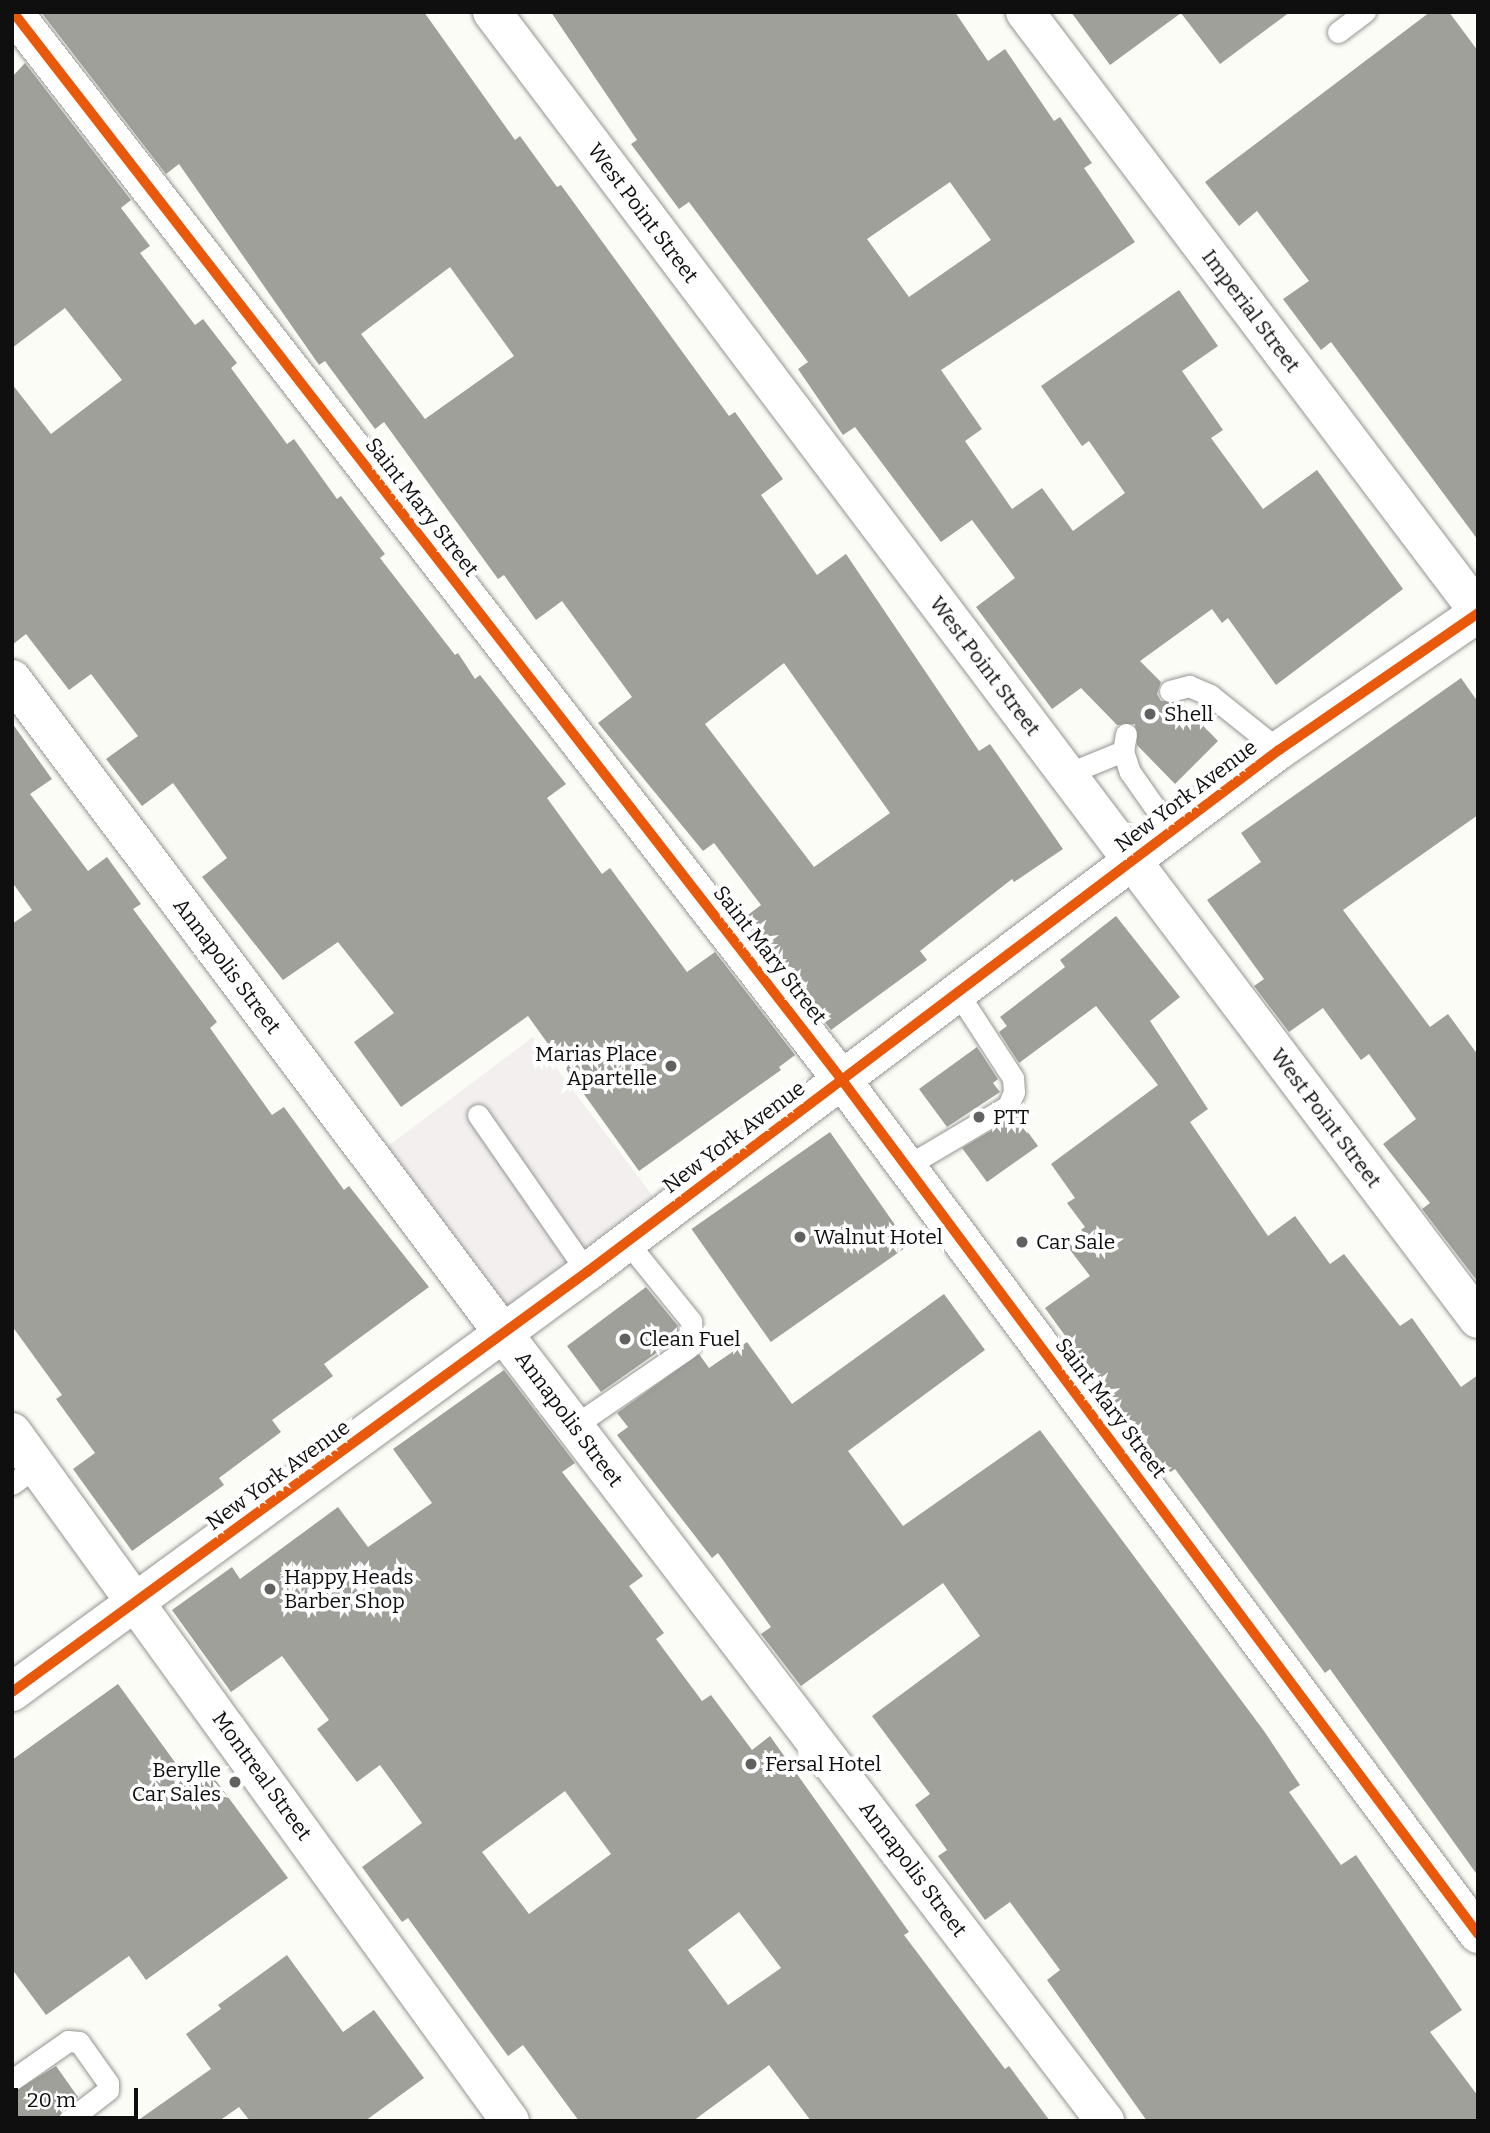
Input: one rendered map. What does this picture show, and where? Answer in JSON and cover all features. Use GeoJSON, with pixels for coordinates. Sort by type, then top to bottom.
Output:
{"type":"FeatureCollection","features":[{"type":"Feature","properties":{"kind":"street","name":"Saint Mary Street"},"geometry":{"type":"LineString","coordinates":[[13,12],[842,1080],[1478,1934]]}},
{"type":"Feature","properties":{"kind":"street","name":"West Point Street"},"geometry":{"type":"LineString","coordinates":[[492,12],[1478,1319]]}},
{"type":"Feature","properties":{"kind":"street","name":"Imperial Street"},"geometry":{"type":"LineString","coordinates":[[1025,12],[1112,109],[1478,612]]}},
{"type":"Feature","properties":{"kind":"street","name":"New York Avenue"},"geometry":{"type":"LineString","coordinates":[[12,1692],[138,1603],[587,1272],[959,995],[1279,750],[1478,612]]}},
{"type":"Feature","properties":{"kind":"street","name":"Annapolis Street"},"geometry":{"type":"LineString","coordinates":[[12,679],[503,1333],[1105,2121]]}},
{"type":"Feature","properties":{"kind":"street","name":"Montreal Street"},"geometry":{"type":"LineString","coordinates":[[12,1432],[25,1475],[138,1603],[510,2121]]}},
{"type":"Feature","properties":{"kind":"lane"},"geometry":{"type":"LineString","coordinates":[[1338,32],[1365,12]]}},
{"type":"Feature","properties":{"kind":"lane"},"geometry":{"type":"LineString","coordinates":[[1170,691],[1189,686],[1210,695],[1279,750]]}},
{"type":"Feature","properties":{"kind":"lane"},"geometry":{"type":"LineString","coordinates":[[1067,774],[1124,742],[1130,772],[1172,832]]}},
{"type":"Feature","properties":{"kind":"lane"},"geometry":{"type":"LineString","coordinates":[[907,1166],[1008,1106],[1014,1092],[1013,1078],[959,995]]}},
{"type":"Feature","properties":{"kind":"lane"},"geometry":{"type":"LineString","coordinates":[[478,1115],[587,1272]]}},
{"type":"Feature","properties":{"kind":"lane"},"geometry":{"type":"LineString","coordinates":[[574,1426],[688,1349],[692,1340],[691,1321],[627,1242]]}},
{"type":"Feature","properties":{"kind":"lane"},"geometry":{"type":"LineString","coordinates":[[12,2080],[68,2041],[79,2042],[108,2090],[68,2121]]}},
{"type":"Feature","properties":{"kind":"shaded area"},"geometry":{"type":"Polygon","coordinates":[[[533,1037],[653,1196],[505,1307],[385,1148],[533,1037]]]}},
{"type":"Feature","properties":{"kind":"building"},"geometry":{"type":"Polygon","coordinates":[[[41,12],[424,12],[515,140],[520,136],[557,187],[561,185],[729,416],[735,412],[783,479],[761,495],[817,575],[846,554],[979,751],[990,744],[1063,849],[1014,882],[1012,879],[920,951],[927,960],[831,1030],[744,918],[761,905],[714,843],[703,851],[598,723],[632,697],[562,601],[536,620],[504,575],[498,579],[384,422],[375,429],[325,361],[319,365],[179,164],[166,174],[41,12]],[[450,267],[361,334],[425,419],[514,356],[450,267]],[[784,663],[705,724],[814,867],[890,813],[784,663]]]}},
{"type":"Feature","properties":{"kind":"building"},"geometry":{"type":"Polygon","coordinates":[[[551,12],[955,12],[988,61],[1005,49],[1054,121],[1060,117],[1092,163],[1084,168],[1135,242],[941,370],[982,429],[965,441],[1012,509],[1042,488],[1073,531],[1125,493],[1089,441],[1082,446],[1041,386],[1179,290],[1218,346],[1182,371],[1223,430],[1211,438],[1263,509],[1317,470],[1403,589],[1276,685],[1228,618],[1222,623],[1212,609],[1140,661],[1161,682],[1157,694],[1161,701],[1180,702],[1218,741],[1175,784],[1137,745],[1135,724],[1117,725],[1081,688],[1052,709],[976,607],[1015,578],[972,520],[941,542],[855,427],[843,435],[798,369],[808,362],[689,202],[679,209],[631,144],[637,140],[551,12]],[[950,182],[867,239],[909,297],[991,240],[950,182]]]}},
{"type":"Feature","properties":{"kind":"building"},"geometry":{"type":"Polygon","coordinates":[[[1071,12],[1290,12],[1220,64],[1181,13],[1110,65],[1071,12]]]}},
{"type":"Feature","properties":{"kind":"building"},"geometry":{"type":"Polygon","coordinates":[[[1430,12],[1449,12],[1478,51],[1478,540],[1331,342],[1321,350],[1283,299],[1309,281],[1257,211],[1239,226],[1205,182],[1430,12]]]}},
{"type":"Feature","properties":{"kind":"building"},"geometry":{"type":"Polygon","coordinates":[[[25,63],[131,200],[121,208],[150,246],[140,253],[195,325],[203,319],[237,363],[231,368],[287,444],[294,439],[337,499],[341,496],[385,554],[380,558],[455,655],[458,653],[475,679],[480,675],[566,784],[547,798],[602,874],[610,868],[687,972],[715,952],[795,1055],[779,1067],[781,1070],[639,1171],[528,1016],[401,1107],[354,1042],[394,1013],[338,942],[283,980],[202,877],[227,858],[173,783],[142,806],[106,759],[138,736],[91,674],[69,690],[26,634],[12,645],[12,384],[51,434],[122,380],[65,308],[12,348],[12,77],[25,63]]]}},
{"type":"Feature","properties":{"kind":"building"},"geometry":{"type":"Polygon","coordinates":[[[1461,678],[1478,702],[1478,815],[1343,910],[1430,1027],[1448,1014],[1478,1055],[1478,1282],[1422,1209],[1430,1203],[1383,1144],[1416,1119],[1369,1054],[1361,1060],[1323,1008],[1289,1032],[1254,986],[1264,979],[1207,900],[1261,862],[1241,833],[1461,678]]]}},
{"type":"Feature","properties":{"kind":"building"},"geometry":{"type":"Polygon","coordinates":[[[12,723],[52,779],[30,794],[88,871],[107,857],[141,904],[133,909],[217,1022],[210,1028],[272,1115],[284,1107],[344,1190],[349,1186],[429,1287],[324,1364],[333,1376],[272,1420],[281,1432],[219,1478],[224,1485],[132,1551],[73,1469],[95,1453],[56,1399],[62,1395],[12,1326],[12,924],[32,910],[12,882],[12,723]]]}},
{"type":"Feature","properties":{"kind":"building"},"geometry":{"type":"Polygon","coordinates":[[[1116,916],[1180,997],[1150,1021],[1208,1109],[1190,1122],[1268,1236],[1295,1216],[1330,1264],[1344,1254],[1400,1326],[1412,1318],[1461,1387],[1478,1375],[1478,1876],[1330,1669],[1325,1673],[1175,1469],[1166,1475],[1045,1308],[1090,1276],[1064,1242],[1085,1227],[1067,1203],[1075,1198],[1051,1164],[1158,1085],[1096,1006],[1019,1063],[999,1032],[1007,1026],[1000,1017],[1065,967],[1060,960],[1116,916]]]}},
{"type":"Feature","properties":{"kind":"building"},"geometry":{"type":"Polygon","coordinates":[[[977,1047],[998,1079],[993,1083],[1000,1092],[947,1127],[919,1089],[977,1047]]]}},
{"type":"Feature","properties":{"kind":"building"},"geometry":{"type":"Polygon","coordinates":[[[1016,1116],[1038,1146],[987,1182],[962,1148],[1016,1116]]]}},
{"type":"Feature","properties":{"kind":"building","name":"Walnut Hotel"},"geometry":{"type":"Polygon","coordinates":[[[830,1132],[909,1245],[771,1342],[692,1229],[830,1132]]]}},
{"type":"Feature","properties":{"kind":"building","name":"Clean Fuel"},"geometry":{"type":"Polygon","coordinates":[[[646,1287],[678,1326],[679,1337],[601,1392],[567,1346],[646,1287]]]}},
{"type":"Feature","properties":{"kind":"building"},"geometry":{"type":"Polygon","coordinates":[[[944,1294],[985,1350],[848,1451],[903,1526],[1040,1430],[1264,1731],[1300,1785],[1289,1792],[1341,1865],[1356,1855],[1462,2010],[1430,2032],[1478,2096],[1478,2121],[1147,2121],[1047,1980],[1060,1970],[1010,1902],[985,1920],[938,1856],[947,1850],[915,1805],[930,1794],[872,1716],[980,1636],[943,1583],[801,1686],[761,1634],[771,1627],[718,1553],[712,1558],[617,1435],[628,1427],[617,1413],[699,1354],[709,1368],[747,1342],[792,1404],[944,1294]]]}},
{"type":"Feature","properties":{"kind":"building"},"geometry":{"type":"Polygon","coordinates":[[[504,1370],[575,1463],[562,1472],[643,1576],[629,1586],[664,1633],[656,1639],[702,1701],[711,1695],[752,1750],[770,1736],[909,1932],[904,1935],[1005,2069],[1009,2066],[1050,2121],[811,2121],[769,2065],[693,2121],[579,2121],[523,2045],[508,2056],[408,1918],[402,1922],[362,1867],[422,1823],[380,1765],[357,1782],[317,1729],[329,1720],[282,1656],[231,1692],[172,1610],[232,1567],[240,1579],[338,1507],[368,1547],[432,1503],[393,1449],[504,1370]],[[565,1791],[482,1852],[529,1914],[611,1854],[565,1791]],[[739,1912],[688,1950],[728,2005],[781,1968],[739,1912]]]}},
{"type":"Feature","properties":{"kind":"building"},"geometry":{"type":"Polygon","coordinates":[[[118,1684],[193,1787],[211,1774],[288,1878],[146,1980],[129,1956],[46,2015],[12,1969],[12,1760],[118,1684]]]}},
{"type":"Feature","properties":{"kind":"building"},"geometry":{"type":"Polygon","coordinates":[[[287,1955],[343,2032],[374,2010],[424,2078],[365,2121],[250,2121],[239,2107],[219,2121],[137,2121],[211,2069],[186,2034],[221,2009],[218,2005],[287,1955]]]}},
{"type":"Feature","properties":{"kind":"building"},"geometry":{"type":"Polygon","coordinates":[[[56,2066],[78,2097],[55,2121],[12,2121],[12,2093],[56,2066]]]}},
{"type":"Feature","properties":{"kind":"cycle path"},"geometry":{"type":"LineString","coordinates":[[13,12],[842,1080],[1478,1934]]}},
{"type":"Feature","properties":{"kind":"cycle path"},"geometry":{"type":"LineString","coordinates":[[12,1692],[587,1272],[1279,750],[1478,613]]}},
{"type":"Feature","properties":{"kind":"place","name":"Shell"},"geometry":{"type":"Point","coordinates":[1150,714]}},
{"type":"Feature","properties":{"kind":"place","name":"Marias Place Apartelle"},"geometry":{"type":"Point","coordinates":[671,1066]}},
{"type":"Feature","properties":{"kind":"place","name":"PTT"},"geometry":{"type":"Point","coordinates":[979,1117]}},
{"type":"Feature","properties":{"kind":"place","name":"Walnut Hotel"},"geometry":{"type":"Point","coordinates":[800,1237]}},
{"type":"Feature","properties":{"kind":"place","name":"Car Sale"},"geometry":{"type":"Point","coordinates":[1022,1242]}},
{"type":"Feature","properties":{"kind":"place","name":"Clean Fuel"},"geometry":{"type":"Point","coordinates":[625,1339]}},
{"type":"Feature","properties":{"kind":"place","name":"Happy Heads Barber Shop"},"geometry":{"type":"Point","coordinates":[270,1589]}},
{"type":"Feature","properties":{"kind":"place","name":"Fersal Hotel"},"geometry":{"type":"Point","coordinates":[751,1764]}},
{"type":"Feature","properties":{"kind":"place","name":"Berylle Car Sales"},"geometry":{"type":"Point","coordinates":[235,1782]}}]}
